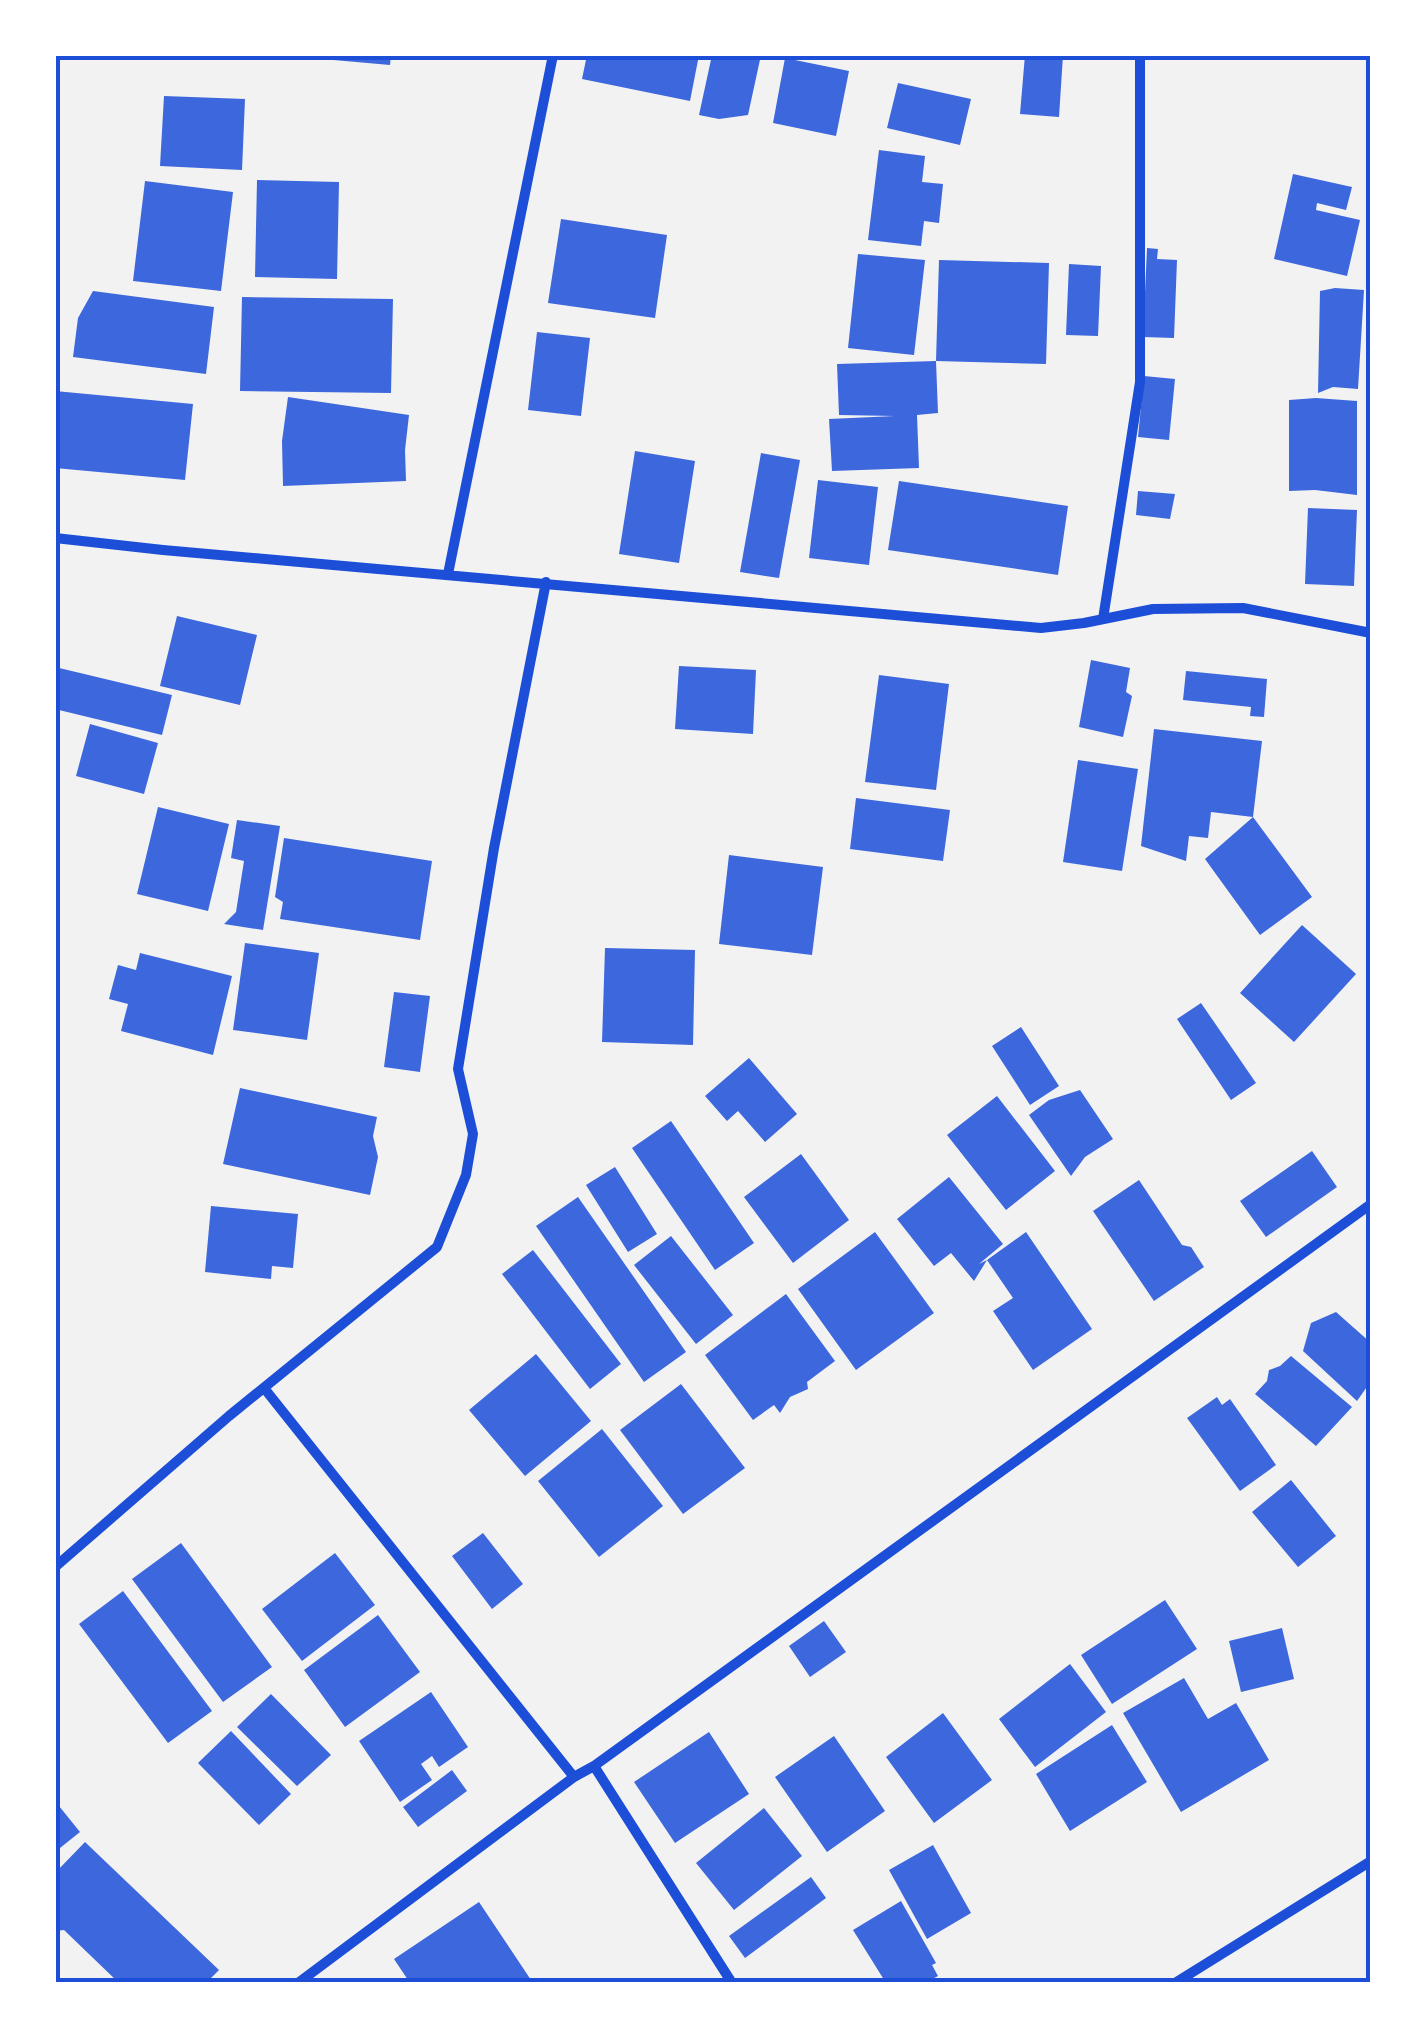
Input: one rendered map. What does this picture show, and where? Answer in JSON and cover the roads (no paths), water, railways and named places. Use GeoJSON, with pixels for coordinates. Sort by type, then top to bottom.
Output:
{"type":"FeatureCollection","features":[{"type":"Feature","properties":{"kind":"street"},"geometry":{"type":"LineString","coordinates":[[448,574],[553,55]]}},
{"type":"Feature","properties":{"kind":"street"},"geometry":{"type":"LineString","coordinates":[[1103,619],[1140,382],[1140,55]]}},
{"type":"Feature","properties":{"kind":"street"},"geometry":{"type":"LineString","coordinates":[[55,538],[1041,628],[1152,609],[1243,608],[1371,633]]}},
{"type":"Feature","properties":{"kind":"street"},"geometry":{"type":"LineString","coordinates":[[55,1567],[264,1388],[437,1247],[466,1176],[473,1134],[458,1070],[494,848],[546,582]]}},
{"type":"Feature","properties":{"kind":"street"},"geometry":{"type":"LineString","coordinates":[[298,1983],[574,1776],[594,1766],[1371,1204]]}},
{"type":"Feature","properties":{"kind":"street"},"geometry":{"type":"LineString","coordinates":[[264,1388],[574,1776]]}},
{"type":"Feature","properties":{"kind":"street"},"geometry":{"type":"LineString","coordinates":[[594,1766],[732,1983]]}},
{"type":"Feature","properties":{"kind":"street"},"geometry":{"type":"LineString","coordinates":[[1175,1983],[1371,1860]]}}]}
